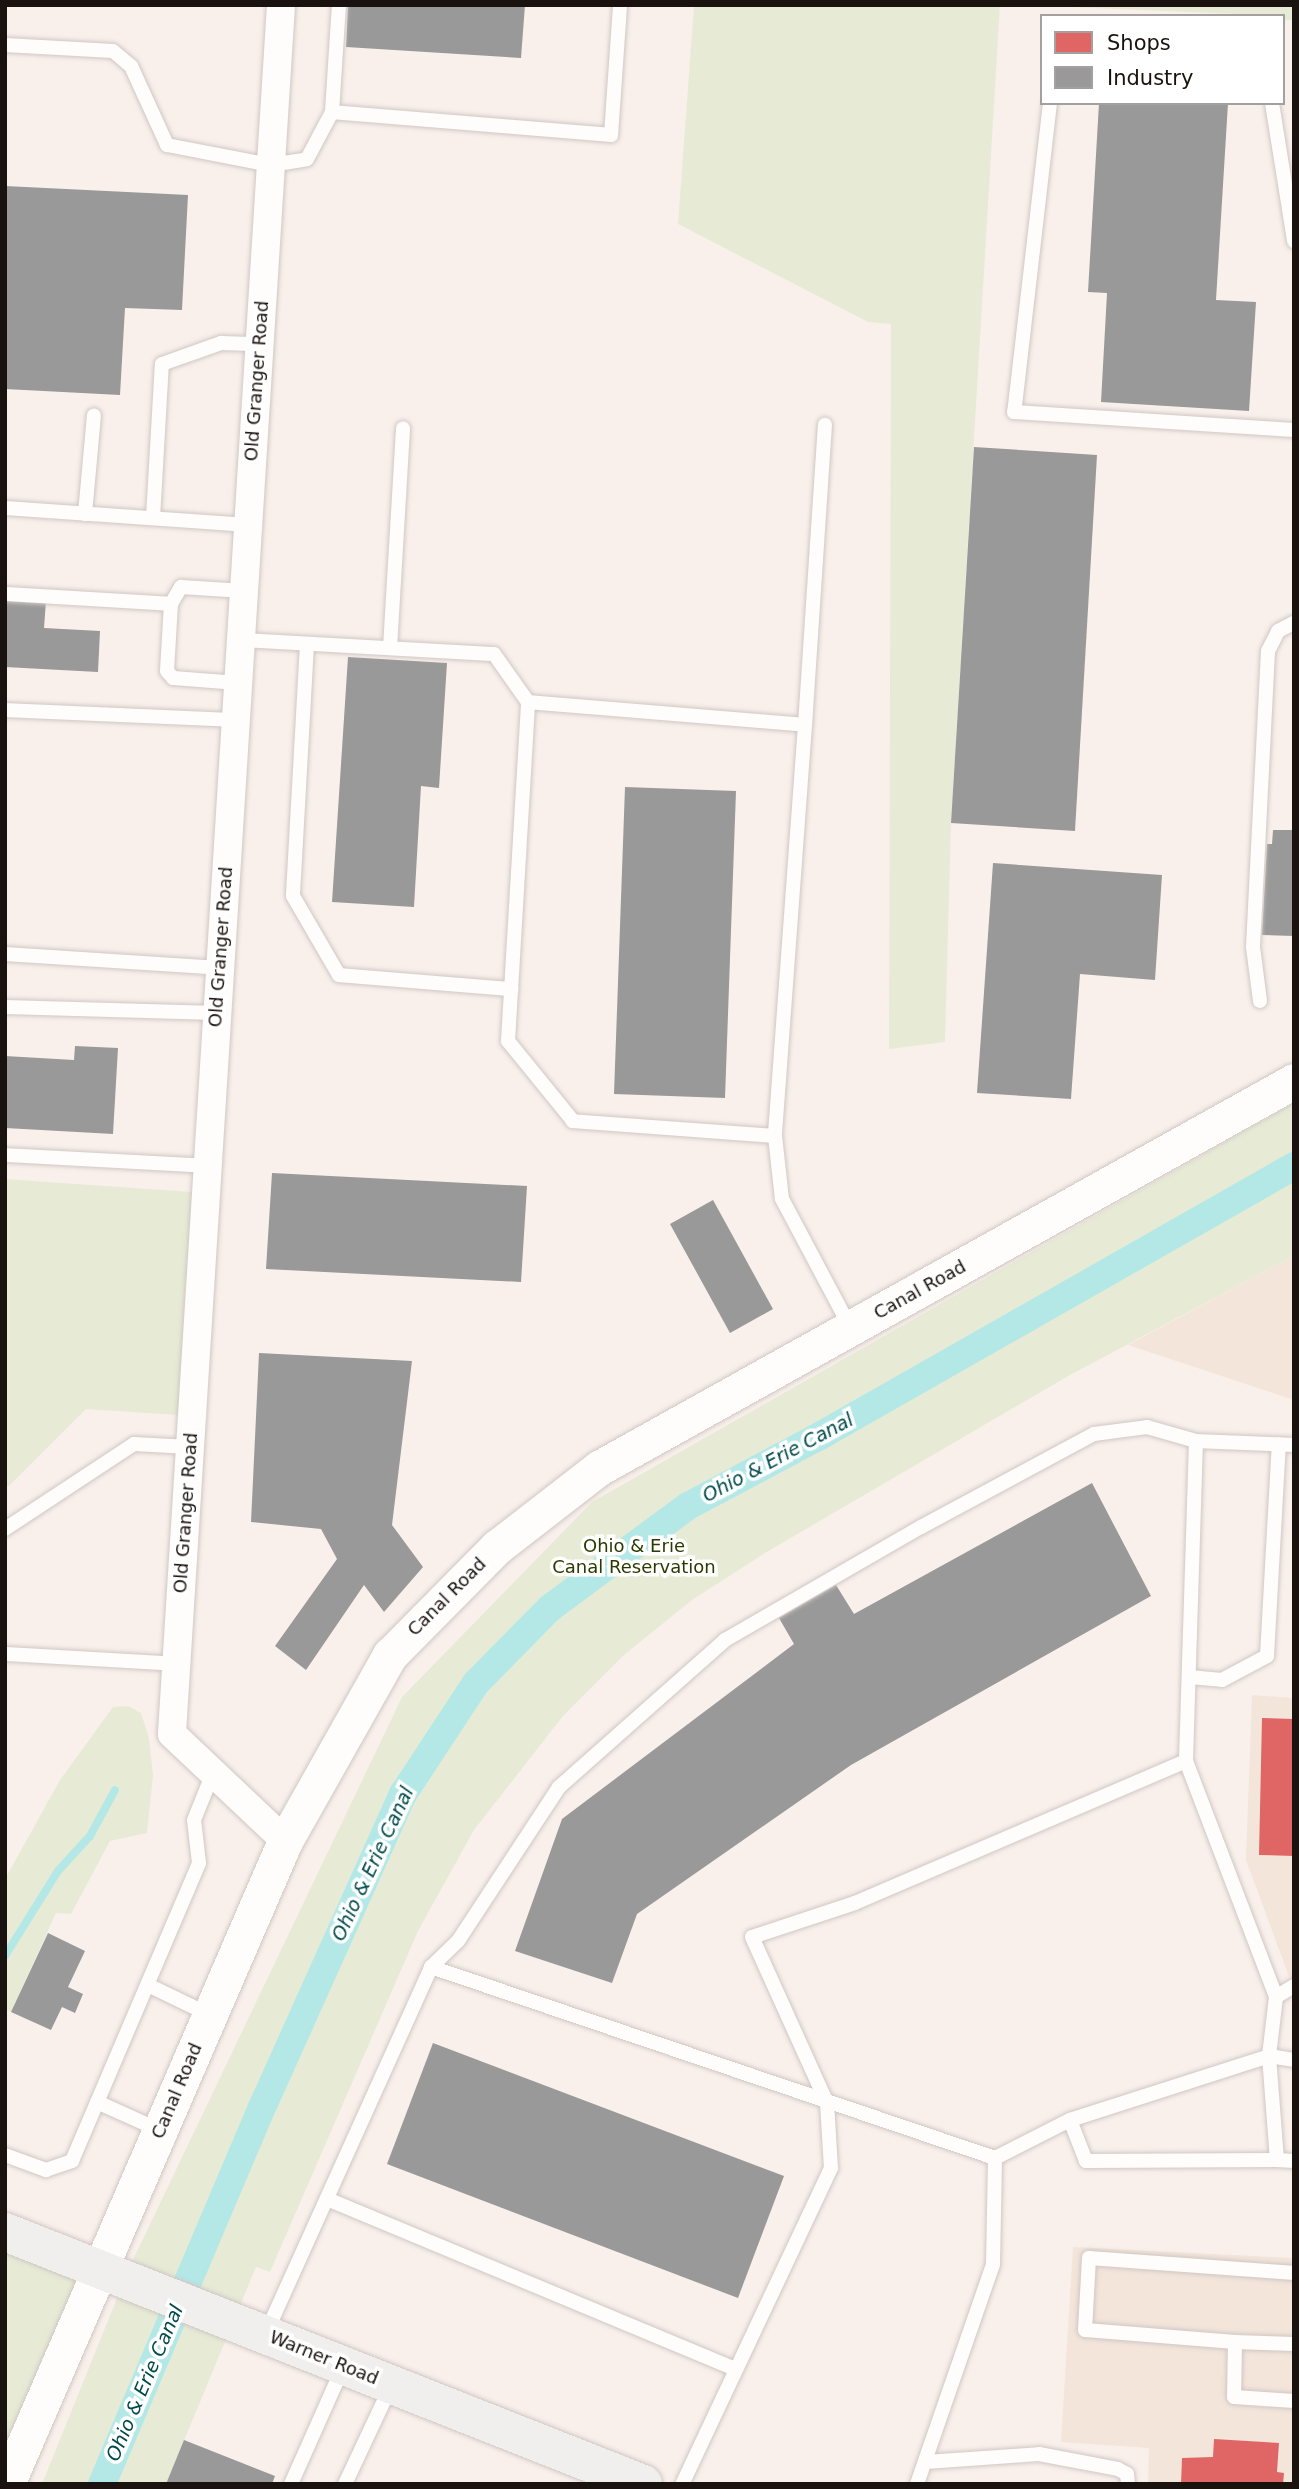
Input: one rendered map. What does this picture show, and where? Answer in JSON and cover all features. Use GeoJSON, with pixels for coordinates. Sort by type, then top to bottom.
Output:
{"type":"FeatureCollection","features":[{"type":"Feature","properties":{"kind":"main road","name":"Warner Road"},"geometry":{"type":"LineString","coordinates":[[5,2232],[344,2365],[621,2480]]}},
{"type":"Feature","properties":{"kind":"street","name":"Old Granger Road"},"geometry":{"type":"LineString","coordinates":[[281,5],[172,1734],[285,1841]]}},
{"type":"Feature","properties":{"kind":"street","name":"Canal Road"},"geometry":{"type":"LineString","coordinates":[[7,2484],[113,2275],[161,2130],[285,1841],[390,1655],[497,1547],[599,1468],[1294,1081]]}},
{"type":"Feature","properties":{"kind":"lane"},"geometry":{"type":"LineString","coordinates":[[5,45],[113,51],[131,66],[167,145],[271,165],[307,159],[332,112],[338,5]]}},
{"type":"Feature","properties":{"kind":"lane"},"geometry":{"type":"LineString","coordinates":[[332,112],[611,135],[620,5]]}},
{"type":"Feature","properties":{"kind":"lane"},"geometry":{"type":"LineString","coordinates":[[1050,105],[1014,412],[1294,430]]}},
{"type":"Feature","properties":{"kind":"lane"},"geometry":{"type":"LineString","coordinates":[[1272,105],[1294,241]]}},
{"type":"Feature","properties":{"kind":"lane"},"geometry":{"type":"LineString","coordinates":[[153,518],[162,364],[221,343],[259,344]]}},
{"type":"Feature","properties":{"kind":"lane"},"geometry":{"type":"LineString","coordinates":[[85,514],[94,415]]}},
{"type":"Feature","properties":{"kind":"lane"},"geometry":{"type":"LineString","coordinates":[[825,425],[775,1136],[782,1199],[851,1328]]}},
{"type":"Feature","properties":{"kind":"lane"},"geometry":{"type":"LineString","coordinates":[[390,648],[403,428]]}},
{"type":"Feature","properties":{"kind":"lane"},"geometry":{"type":"LineString","coordinates":[[5,508],[248,525]]}},
{"type":"Feature","properties":{"kind":"lane"},"geometry":{"type":"LineString","coordinates":[[238,682],[173,678],[167,671],[171,604],[181,587],[244,591]]}},
{"type":"Feature","properties":{"kind":"lane"},"geometry":{"type":"LineString","coordinates":[[5,594],[171,604]]}},
{"type":"Feature","properties":{"kind":"lane"},"geometry":{"type":"LineString","coordinates":[[1260,1001],[1254,947],[1268,651],[1278,631],[1294,623]]}},
{"type":"Feature","properties":{"kind":"lane"},"geometry":{"type":"LineString","coordinates":[[241,640],[494,654],[528,702],[508,1041],[573,1121],[775,1136]]}},
{"type":"Feature","properties":{"kind":"lane"},"geometry":{"type":"LineString","coordinates":[[307,644],[293,895],[339,975],[511,989]]}},
{"type":"Feature","properties":{"kind":"lane"},"geometry":{"type":"LineString","coordinates":[[528,702],[805,725]]}},
{"type":"Feature","properties":{"kind":"lane"},"geometry":{"type":"LineString","coordinates":[[5,710],[236,720]]}},
{"type":"Feature","properties":{"kind":"lane"},"geometry":{"type":"LineString","coordinates":[[5,954],[220,968]]}},
{"type":"Feature","properties":{"kind":"lane"},"geometry":{"type":"LineString","coordinates":[[5,1007],[217,1013]]}},
{"type":"Feature","properties":{"kind":"lane"},"geometry":{"type":"LineString","coordinates":[[5,1155],[208,1166]]}},
{"type":"Feature","properties":{"kind":"lane"},"geometry":{"type":"LineString","coordinates":[[266,2335],[431,1966],[458,1941],[559,1787],[724,1640],[1094,1434],[1147,1427],[1196,1441],[1286,1444],[1267,1657],[1222,1680],[1189,1677]]}},
{"type":"Feature","properties":{"kind":"lane"},"geometry":{"type":"LineString","coordinates":[[1196,1441],[1186,1761],[1276,1997],[1269,2056],[1277,2160]]}},
{"type":"Feature","properties":{"kind":"lane"},"geometry":{"type":"LineString","coordinates":[[5,1530],[134,1444],[190,1447]]}},
{"type":"Feature","properties":{"kind":"lane"},"geometry":{"type":"LineString","coordinates":[[5,1654],[177,1664]]}},
{"type":"Feature","properties":{"kind":"lane"},"geometry":{"type":"LineString","coordinates":[[682,2484],[831,2168],[827,2103],[752,1937],[855,1903],[1186,1761]]}},
{"type":"Feature","properties":{"kind":"lane"},"geometry":{"type":"LineString","coordinates":[[5,2155],[46,2170],[59,2169],[72,2161],[199,1863],[194,1820],[213,1773]]}},
{"type":"Feature","properties":{"kind":"lane"},"geometry":{"type":"LineString","coordinates":[[431,1966],[995,2158],[1070,2120],[1269,2056],[1294,2060]]}},
{"type":"Feature","properties":{"kind":"lane"},"geometry":{"type":"LineString","coordinates":[[148,1985],[210,2015]]}},
{"type":"Feature","properties":{"kind":"lane"},"geometry":{"type":"LineString","coordinates":[[1276,1997],[1294,1986]]}},
{"type":"Feature","properties":{"kind":"lane"},"geometry":{"type":"LineString","coordinates":[[97,2102],[161,2130]]}},
{"type":"Feature","properties":{"kind":"lane"},"geometry":{"type":"LineString","coordinates":[[1070,2120],[1086,2161],[1294,2161]]}},
{"type":"Feature","properties":{"kind":"lane"},"geometry":{"type":"LineString","coordinates":[[917,2484],[993,2264],[995,2158]]}},
{"type":"Feature","properties":{"kind":"lane"},"geometry":{"type":"LineString","coordinates":[[327,2199],[736,2369]]}},
{"type":"Feature","properties":{"kind":"lane"},"geometry":{"type":"LineString","coordinates":[[1294,2273],[1089,2258],[1085,2330],[1294,2344]]}},
{"type":"Feature","properties":{"kind":"lane"},"geometry":{"type":"LineString","coordinates":[[1235,2342],[1234,2397],[1294,2401]]}},
{"type":"Feature","properties":{"kind":"lane"},"geometry":{"type":"LineString","coordinates":[[291,2484],[344,2365]]}},
{"type":"Feature","properties":{"kind":"lane"},"geometry":{"type":"LineString","coordinates":[[345,2484],[392,2385]]}},
{"type":"Feature","properties":{"kind":"lane"},"geometry":{"type":"LineString","coordinates":[[926,2462],[1039,2454],[1118,2469],[1127,2474],[1128,2484]]}},
{"type":"Feature","properties":{"kind":"shaded area"},"geometry":{"type":"Polygon","coordinates":[[[1294,1256],[1294,1400],[1128,1345],[1294,1256]]]}},
{"type":"Feature","properties":{"kind":"shaded area"},"geometry":{"type":"Polygon","coordinates":[[[1252,1695],[1294,1698],[1294,1990],[1246,1860],[1252,1695]]]}},
{"type":"Feature","properties":{"kind":"shaded area"},"geometry":{"type":"Polygon","coordinates":[[[1073,2247],[1294,2258],[1294,2484],[1148,2484],[1149,2448],[1061,2442],[1073,2247]]]}},
{"type":"Feature","properties":{"kind":"green space"},"geometry":{"type":"Polygon","coordinates":[[[694,5],[1000,5],[951,823],[945,1042],[889,1049],[891,324],[868,322],[678,224],[694,5]]]}},
{"type":"Feature","properties":{"kind":"green space"},"geometry":{"type":"Polygon","coordinates":[[[1023,5],[1294,5],[1294,20],[1285,20],[1285,14],[1023,5]]]}},
{"type":"Feature","properties":{"kind":"green space","name":"Ohio & Erie Canal Reservation"},"geometry":{"type":"Polygon","coordinates":[[[1294,1103],[1294,1256],[1070,1375],[765,1553],[692,1600],[624,1655],[563,1716],[474,1830],[418,1931],[270,2272],[256,2267],[166,2484],[42,2484],[130,2266],[402,1697],[592,1502],[1294,1103]]]}},
{"type":"Feature","properties":{"kind":"green space"},"geometry":{"type":"Polygon","coordinates":[[[5,1179],[206,1193],[192,1416],[86,1409],[9,1486],[5,1485],[5,1179]]]}},
{"type":"Feature","properties":{"kind":"green space"},"geometry":{"type":"Polygon","coordinates":[[[128,1706],[141,1713],[149,1738],[153,1775],[147,1833],[110,1841],[71,1914],[56,1913],[11,2012],[5,2008],[5,1879],[60,1780],[113,1707],[128,1706]]]}},
{"type":"Feature","properties":{"kind":"green space"},"geometry":{"type":"Polygon","coordinates":[[[5,2232],[101,2271],[5,2484],[5,2232]]]}},
{"type":"Feature","properties":{"kind":"building: Shops"},"geometry":{"type":"Polygon","coordinates":[[[1262,1718],[1294,1719],[1294,1856],[1259,1855],[1262,1718]]]}},
{"type":"Feature","properties":{"kind":"building: Shops"},"geometry":{"type":"Polygon","coordinates":[[[1214,2439],[1279,2443],[1277,2472],[1284,2473],[1283,2484],[1181,2484],[1182,2458],[1213,2457],[1214,2439]]]}},
{"type":"Feature","properties":{"kind":"building: Industry"},"geometry":{"type":"Polygon","coordinates":[[[348,5],[525,5],[521,58],[346,47],[348,5]]]}},
{"type":"Feature","properties":{"kind":"building: Industry"},"geometry":{"type":"Polygon","coordinates":[[[1099,105],[1228,105],[1216,300],[1256,302],[1249,411],[1101,402],[1107,293],[1088,292],[1099,105]]]}},
{"type":"Feature","properties":{"kind":"building: Industry"},"geometry":{"type":"Polygon","coordinates":[[[5,186],[188,195],[182,310],[125,308],[120,395],[5,389],[5,186]]]}},
{"type":"Feature","properties":{"kind":"building: Industry"},"geometry":{"type":"Polygon","coordinates":[[[974,447],[1097,455],[1075,831],[951,823],[974,447]]]}},
{"type":"Feature","properties":{"kind":"building: Industry"},"geometry":{"type":"Polygon","coordinates":[[[5,599],[46,601],[44,628],[100,631],[98,672],[5,667],[5,599]]]}},
{"type":"Feature","properties":{"kind":"building: Industry"},"geometry":{"type":"Polygon","coordinates":[[[348,657],[447,663],[439,788],[421,786],[414,907],[332,902],[348,657]]]}},
{"type":"Feature","properties":{"kind":"building: Industry"},"geometry":{"type":"Polygon","coordinates":[[[625,787],[736,791],[725,1098],[614,1094],[625,787]]]}},
{"type":"Feature","properties":{"kind":"building: Industry"},"geometry":{"type":"Polygon","coordinates":[[[1273,830],[1294,830],[1294,936],[1262,935],[1267,844],[1272,844],[1273,830]]]}},
{"type":"Feature","properties":{"kind":"building: Industry"},"geometry":{"type":"Polygon","coordinates":[[[993,863],[1162,875],[1155,980],[1080,974],[1071,1099],[977,1093],[993,863]]]}},
{"type":"Feature","properties":{"kind":"building: Industry"},"geometry":{"type":"Polygon","coordinates":[[[75,1046],[118,1048],[113,1134],[5,1128],[5,1056],[74,1060],[75,1046]]]}},
{"type":"Feature","properties":{"kind":"building: Industry"},"geometry":{"type":"Polygon","coordinates":[[[272,1173],[527,1186],[521,1282],[266,1269],[272,1173]]]}},
{"type":"Feature","properties":{"kind":"building: Industry"},"geometry":{"type":"Polygon","coordinates":[[[713,1200],[773,1309],[730,1333],[670,1224],[713,1200]]]}},
{"type":"Feature","properties":{"kind":"building: Industry"},"geometry":{"type":"Polygon","coordinates":[[[259,1353],[412,1361],[392,1525],[423,1567],[384,1612],[364,1585],[306,1670],[275,1646],[337,1559],[321,1529],[251,1522],[259,1353]]]}},
{"type":"Feature","properties":{"kind":"building: Industry"},"geometry":{"type":"Polygon","coordinates":[[[1092,1483],[1151,1596],[851,1765],[637,1914],[612,1983],[515,1951],[562,1819],[794,1644],[779,1618],[836,1585],[854,1614],[1092,1483]]]}},
{"type":"Feature","properties":{"kind":"building: Industry"},"geometry":{"type":"Polygon","coordinates":[[[48,1933],[85,1951],[68,1987],[83,1994],[75,2013],[62,2007],[51,2030],[11,2012],[48,1933]]]}},
{"type":"Feature","properties":{"kind":"building: Industry"},"geometry":{"type":"Polygon","coordinates":[[[433,2043],[784,2176],[738,2298],[387,2164],[433,2043]]]}},
{"type":"Feature","properties":{"kind":"building: Industry"},"geometry":{"type":"Polygon","coordinates":[[[184,2440],[275,2476],[272,2484],[166,2484],[184,2440]]]}},
{"type":"Feature","properties":{"kind":"waterway","name":"Ohio & Erie Canal"},"geometry":{"type":"LineString","coordinates":[[102,2484],[264,2103],[403,1794],[476,1683],[550,1608],[688,1506],[818,1437],[1294,1166]]}},
{"type":"Feature","properties":{"kind":"waterway"},"geometry":{"type":"LineString","coordinates":[[5,1956],[58,1871],[90,1836],[115,1790]]}}]}
